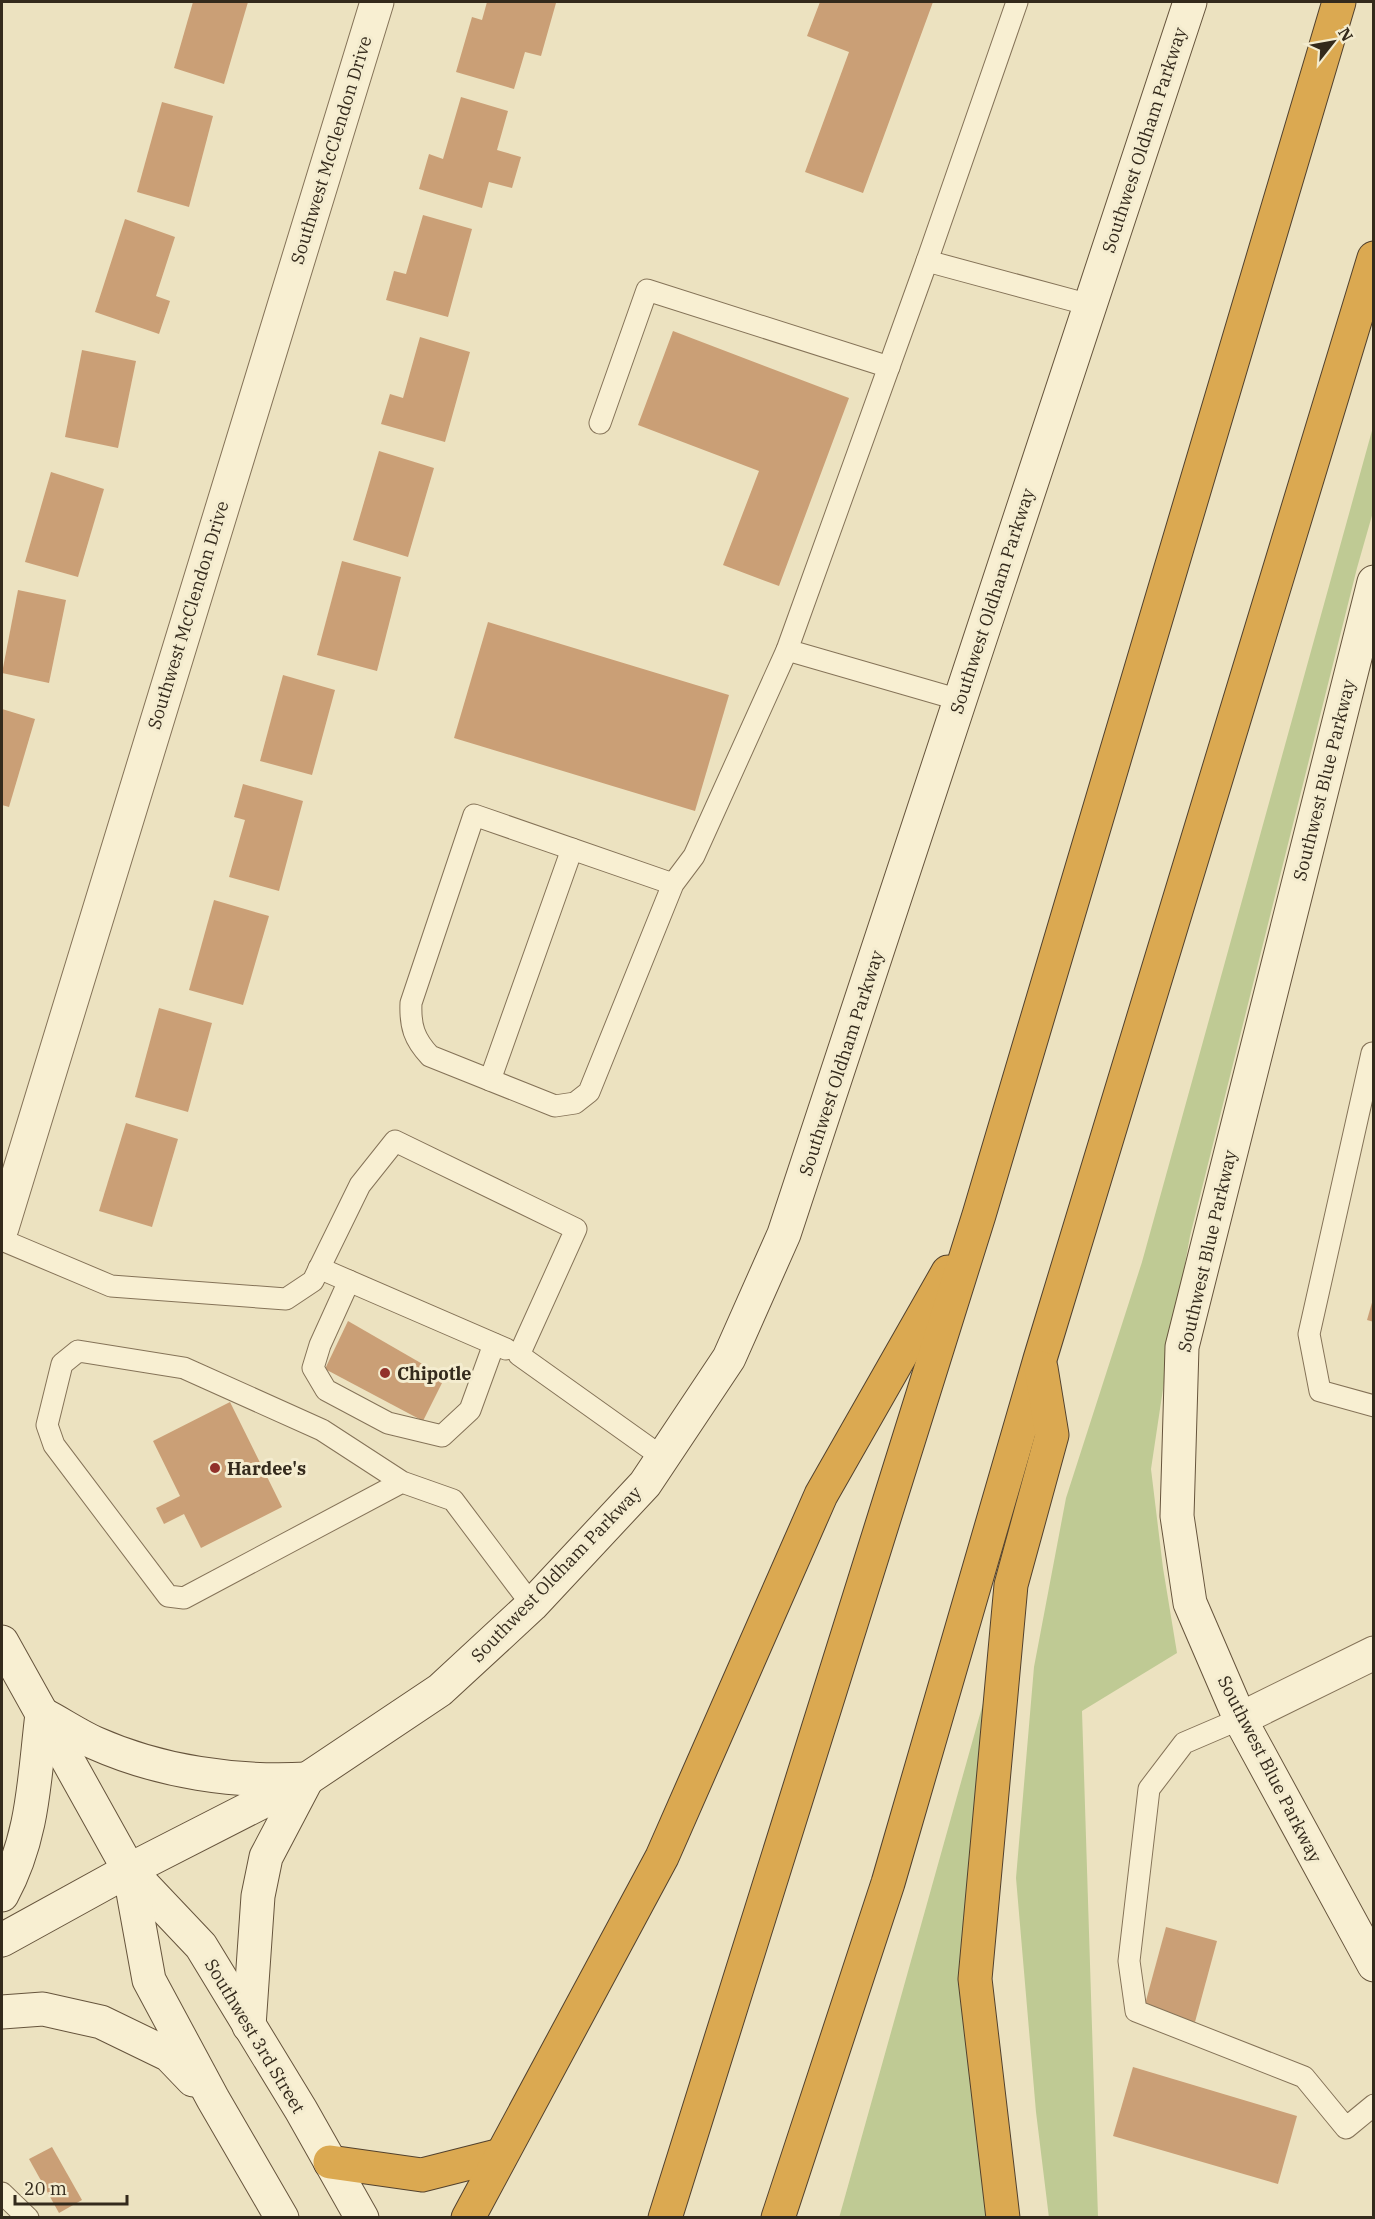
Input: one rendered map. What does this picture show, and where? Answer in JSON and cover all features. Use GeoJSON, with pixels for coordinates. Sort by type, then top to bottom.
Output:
{"type":"FeatureCollection","features":[{"type":"Feature","properties":{"kind":"highway"},"geometry":{"type":"LineString","coordinates":[[665,2217],[980,1215],[1339,2]]}},
{"type":"Feature","properties":{"kind":"highway"},"geometry":{"type":"LineString","coordinates":[[778,2217],[888,1882],[1040,1359],[1374,258]]}},
{"type":"Feature","properties":{"kind":"highway"},"geometry":{"type":"LineString","coordinates":[[468,2217],[662,1857],[821,1495],[980,1215]]}},
{"type":"Feature","properties":{"kind":"highway"},"geometry":{"type":"LineString","coordinates":[[1004,2217],[975,1979],[1011,1585],[1052,1435],[1040,1359]]}},
{"type":"Feature","properties":{"kind":"highway"},"geometry":{"type":"LineString","coordinates":[[330,2162],[422,2175],[501,2155]]}},
{"type":"Feature","properties":{"kind":"street","name":"Southwest McClendon Drive"},"geometry":{"type":"LineString","coordinates":[[2,1228],[376,2]]}},
{"type":"Feature","properties":{"kind":"street","name":"Southwest Oldham Parkway"},"geometry":{"type":"LineString","coordinates":[[2,1940],[129,1870],[307,1779],[440,1690],[532,1605],[645,1484],[729,1358],[784,1234],[1190,2]]}},
{"type":"Feature","properties":{"kind":"street","name":"Southwest Blue Parkway"},"geometry":{"type":"LineString","coordinates":[[1374,582],[1182,1347],[1177,1516],[1190,1603],[1240,1719],[1374,1965]]}},
{"type":"Feature","properties":{"kind":"street","name":"Southwest 3rd Street"},"geometry":{"type":"LineString","coordinates":[[2,1642],[129,1870],[201,1946],[362,2217]]}},
{"type":"Feature","properties":{"kind":"street"},"geometry":{"type":"LineString","coordinates":[[1240,1719],[1374,1653]]}},
{"type":"Feature","properties":{"kind":"street"},"geometry":{"type":"LineString","coordinates":[[2,1895],[16,1868],[27,1835],[42,1714],[95,1743],[144,1760],[205,1775],[272,1781],[307,1779]]}},
{"type":"Feature","properties":{"kind":"street"},"geometry":{"type":"LineString","coordinates":[[249,2026],[258,1896],[266,1857],[307,1779]]}},
{"type":"Feature","properties":{"kind":"street","name":"Southwest 3rd Street"},"geometry":{"type":"LineString","coordinates":[[129,1870],[149,1980],[213,2099],[282,2217]]}},
{"type":"Feature","properties":{"kind":"street"},"geometry":{"type":"LineString","coordinates":[[2,2012],[43,2009],[101,2022],[169,2055],[213,2099]]}},
{"type":"Feature","properties":{"kind":"lane"},"geometry":{"type":"LineString","coordinates":[[673,884],[474,815],[411,1003],[412,1033],[430,1056],[555,1106],[574,1103],[589,1092],[673,884],[694,856],[787,650],[927,261],[1017,2]]}},
{"type":"Feature","properties":{"kind":"lane"},"geometry":{"type":"LineString","coordinates":[[927,261],[1090,305]]}},
{"type":"Feature","properties":{"kind":"lane"},"geometry":{"type":"LineString","coordinates":[[600,423],[647,290],[889,366]]}},
{"type":"Feature","properties":{"kind":"lane"},"geometry":{"type":"LineString","coordinates":[[787,650],[960,700]]}},
{"type":"Feature","properties":{"kind":"lane"},"geometry":{"type":"LineString","coordinates":[[490,1080],[572,849]]}},
{"type":"Feature","properties":{"kind":"lane"},"geometry":{"type":"LineString","coordinates":[[1372,1053],[1309,1334],[1320,1391],[1374,1406]]}},
{"type":"Feature","properties":{"kind":"lane"},"geometry":{"type":"LineString","coordinates":[[2,1240],[111,1286],[286,1299],[313,1281],[360,1185],[395,1141],[576,1229],[519,1355]]}},
{"type":"Feature","properties":{"kind":"lane"},"geometry":{"type":"LineString","coordinates":[[320,1268],[519,1355],[662,1457]]}},
{"type":"Feature","properties":{"kind":"lane"},"geometry":{"type":"LineString","coordinates":[[349,1281],[320,1345],[314,1368],[326,1390],[388,1422],[442,1436],[470,1410],[494,1344]]}},
{"type":"Feature","properties":{"kind":"lane"},"geometry":{"type":"LineString","coordinates":[[402,1482],[184,1598],[168,1596],[54,1445],[47,1425],[62,1364],[78,1351],[184,1368],[322,1430],[402,1482],[453,1500],[532,1605]]}},
{"type":"Feature","properties":{"kind":"lane"},"geometry":{"type":"LineString","coordinates":[[1240,1719],[1184,1743],[1149,1789],[1129,1961],[1136,2011],[1304,2077],[1346,2127],[1374,2105]]}},
{"type":"Feature","properties":{"kind":"lane"},"geometry":{"type":"LineString","coordinates":[[2,2193],[28,2217]]}},
{"type":"Feature","properties":{"kind":"green space"},"geometry":{"type":"Polygon","coordinates":[[[1373,427],[1373,512],[1190,1236],[1166,1369],[1151,1469],[1163,1568],[1177,1653],[1082,1711],[1098,2217],[1049,2218],[1036,2112],[1016,1878],[1034,1667],[1066,1498],[1142,1262],[1373,427]]]}},
{"type":"Feature","properties":{"kind":"green space"},"geometry":{"type":"Polygon","coordinates":[[[984,1700],[976,1886],[1008,2217],[839,2218],[984,1700]]]}},
{"type":"Feature","properties":{"kind":"building"},"geometry":{"type":"Polygon","coordinates":[[[193,2],[248,2],[224,84],[174,68],[193,2]]]}},
{"type":"Feature","properties":{"kind":"building"},"geometry":{"type":"Polygon","coordinates":[[[487,2],[556,3],[541,56],[525,52],[514,89],[456,72],[472,17],[482,20],[487,2]]]}},
{"type":"Feature","properties":{"kind":"building"},"geometry":{"type":"Polygon","coordinates":[[[820,2],[933,2],[863,193],[805,172],[849,52],[807,36],[820,2]]]}},
{"type":"Feature","properties":{"kind":"building"},"geometry":{"type":"Polygon","coordinates":[[[461,97],[508,111],[497,150],[521,157],[512,188],[489,182],[482,208],[419,189],[429,154],[443,159],[461,97]]]}},
{"type":"Feature","properties":{"kind":"building"},"geometry":{"type":"Polygon","coordinates":[[[162,102],[213,116],[189,207],[137,192],[162,102]]]}},
{"type":"Feature","properties":{"kind":"building"},"geometry":{"type":"Polygon","coordinates":[[[423,215],[472,229],[448,317],[386,300],[394,271],[406,274],[423,215]]]}},
{"type":"Feature","properties":{"kind":"building"},"geometry":{"type":"Polygon","coordinates":[[[125,219],[175,237],[156,296],[170,301],[159,334],[95,312],[125,219]]]}},
{"type":"Feature","properties":{"kind":"building"},"geometry":{"type":"Polygon","coordinates":[[[673,331],[849,398],[779,586],[723,565],[759,471],[638,425],[673,331]]]}},
{"type":"Feature","properties":{"kind":"building"},"geometry":{"type":"Polygon","coordinates":[[[420,337],[470,352],[445,442],[381,424],[390,394],[403,398],[420,337]]]}},
{"type":"Feature","properties":{"kind":"building"},"geometry":{"type":"Polygon","coordinates":[[[82,350],[136,361],[118,448],[65,437],[82,350]]]}},
{"type":"Feature","properties":{"kind":"building"},"geometry":{"type":"Polygon","coordinates":[[[379,451],[434,468],[408,557],[353,540],[379,451]]]}},
{"type":"Feature","properties":{"kind":"building"},"geometry":{"type":"Polygon","coordinates":[[[51,472],[104,489],[78,577],[25,562],[51,472]]]}},
{"type":"Feature","properties":{"kind":"building"},"geometry":{"type":"Polygon","coordinates":[[[342,561],[401,577],[377,671],[317,655],[342,561]]]}},
{"type":"Feature","properties":{"kind":"building"},"geometry":{"type":"Polygon","coordinates":[[[18,590],[66,600],[49,683],[2,673],[18,590]]]}},
{"type":"Feature","properties":{"kind":"building"},"geometry":{"type":"Polygon","coordinates":[[[488,622],[729,695],[695,811],[454,738],[488,622]]]}},
{"type":"Feature","properties":{"kind":"building"},"geometry":{"type":"Polygon","coordinates":[[[283,675],[335,690],[312,775],[260,761],[283,675]]]}},
{"type":"Feature","properties":{"kind":"building"},"geometry":{"type":"Polygon","coordinates":[[[2,709],[35,719],[9,807],[2,805],[2,709]]]}},
{"type":"Feature","properties":{"kind":"building"},"geometry":{"type":"Polygon","coordinates":[[[243,784],[303,801],[279,891],[229,877],[245,820],[234,817],[243,784]]]}},
{"type":"Feature","properties":{"kind":"building"},"geometry":{"type":"Polygon","coordinates":[[[214,900],[269,916],[243,1005],[189,990],[214,900]]]}},
{"type":"Feature","properties":{"kind":"building"},"geometry":{"type":"Polygon","coordinates":[[[159,1008],[212,1023],[188,1112],[135,1097],[159,1008]]]}},
{"type":"Feature","properties":{"kind":"building"},"geometry":{"type":"Polygon","coordinates":[[[126,1123],[178,1139],[152,1227],[99,1211],[126,1123]]]}},
{"type":"Feature","properties":{"kind":"building"},"geometry":{"type":"Polygon","coordinates":[[[1374,1299],[1374,1322],[1367,1320],[1374,1299]]]}},
{"type":"Feature","properties":{"kind":"building","name":"Chipotle"},"geometry":{"type":"Polygon","coordinates":[[[348,1321],[445,1377],[423,1421],[325,1369],[348,1321]]]}},
{"type":"Feature","properties":{"kind":"building","name":"Hardee's"},"geometry":{"type":"Polygon","coordinates":[[[230,1402],[282,1507],[201,1548],[184,1514],[164,1524],[156,1508],[180,1496],[153,1441],[230,1402]]]}},
{"type":"Feature","properties":{"kind":"building"},"geometry":{"type":"Polygon","coordinates":[[[1166,1927],[1217,1941],[1195,2022],[1144,2008],[1166,1927]]]}},
{"type":"Feature","properties":{"kind":"building"},"geometry":{"type":"Polygon","coordinates":[[[1133,2067],[1297,2116],[1278,2184],[1113,2136],[1133,2067]]]}},
{"type":"Feature","properties":{"kind":"building"},"geometry":{"type":"Polygon","coordinates":[[[52,2147],[82,2200],[59,2213],[29,2159],[52,2147]]]}},
{"type":"Feature","properties":{"kind":"place","name":"Chipotle"},"geometry":{"type":"Point","coordinates":[385,1373]}},
{"type":"Feature","properties":{"kind":"place","name":"Hardee's"},"geometry":{"type":"Point","coordinates":[215,1468]}}]}
